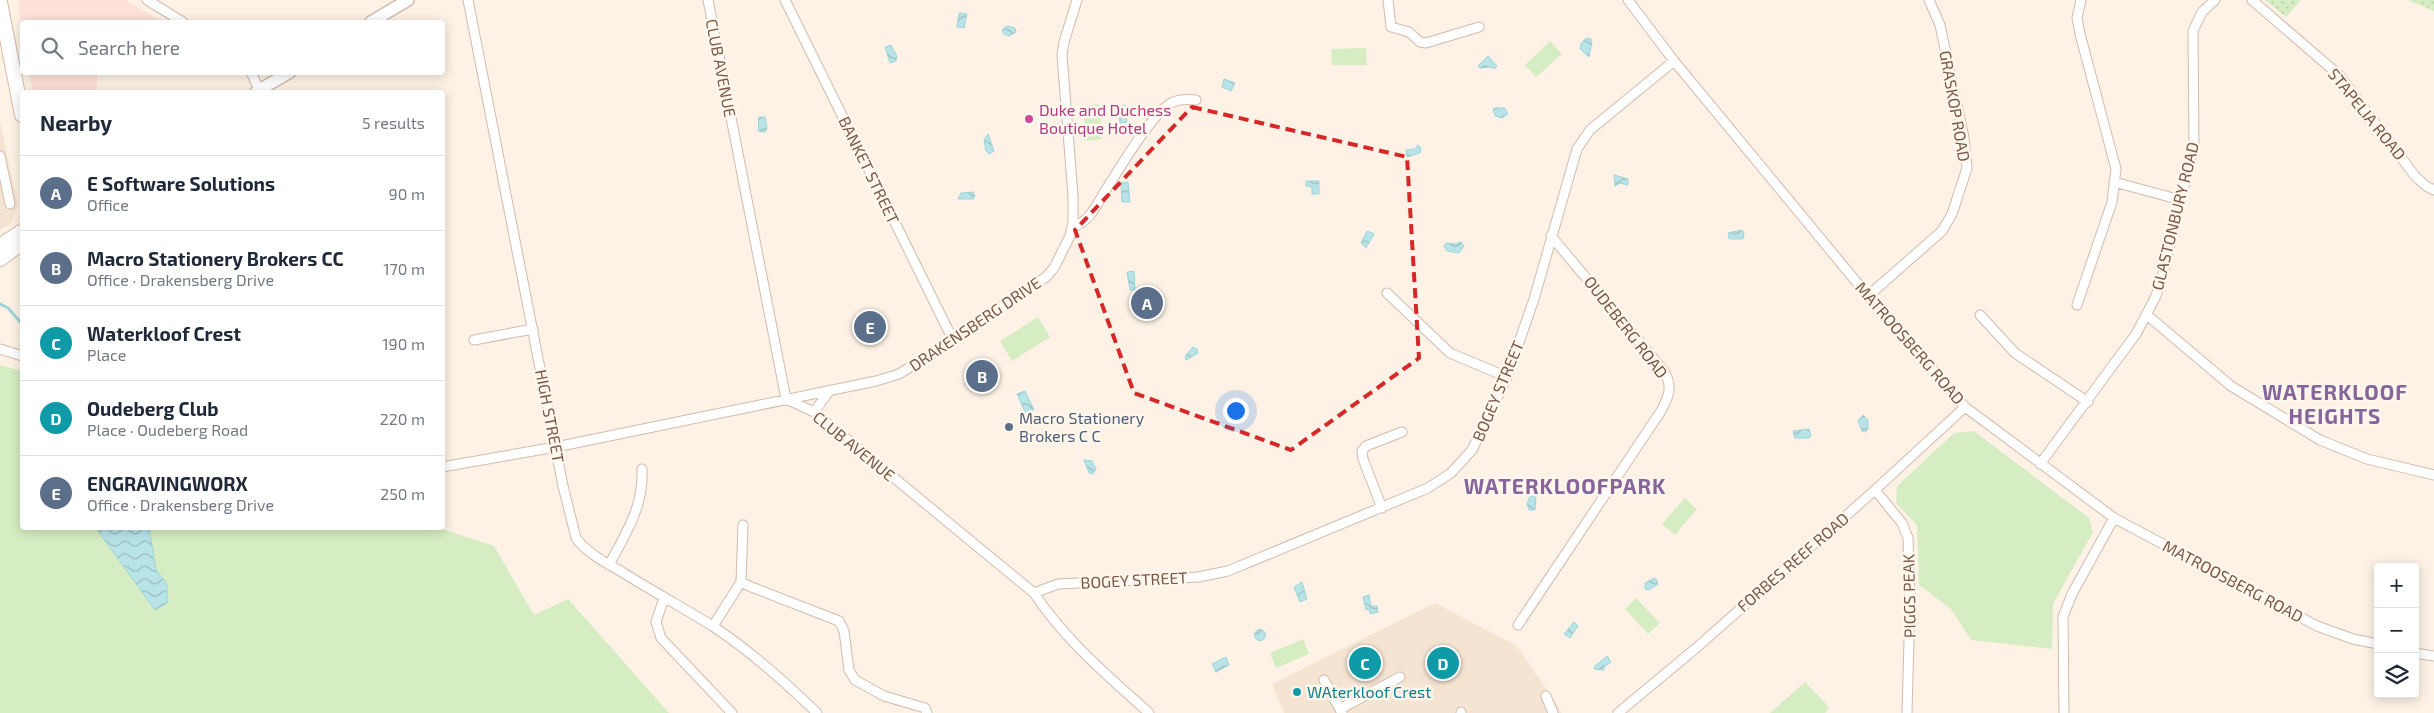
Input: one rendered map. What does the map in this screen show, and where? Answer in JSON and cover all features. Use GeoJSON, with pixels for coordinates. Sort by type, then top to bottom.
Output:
{"type":"FeatureCollection","features":[{"type":"Feature","properties":{"kind":"main road"},"geometry":{"type":"LineString","coordinates":[[0,2],[20,105]]}},
{"type":"Feature","properties":{"kind":"main road"},"geometry":{"type":"LineString","coordinates":[[0,246],[20,232]]}},
{"type":"Feature","properties":{"kind":"main road"},"geometry":{"type":"LineString","coordinates":[[0,259],[20,244]]}},
{"type":"Feature","properties":{"kind":"street"},"geometry":{"type":"LineString","coordinates":[[147,0],[180,20]]}},
{"type":"Feature","properties":{"kind":"street"},"geometry":{"type":"LineString","coordinates":[[374,20],[408,0]]}},
{"type":"Feature","properties":{"kind":"street","name":"HIGH STREET"},"geometry":{"type":"LineString","coordinates":[[468,0],[570,518],[576,538],[585,548],[609,565],[713,626],[766,665],[817,713]]}},
{"type":"Feature","properties":{"kind":"street","name":"CLUB AVENUE"},"geometry":{"type":"LineString","coordinates":[[708,0],[786,399],[814,412],[1034,593],[1046,612],[1063,630],[1149,713]]}},
{"type":"Feature","properties":{"kind":"street","name":"BANKET STREET"},"geometry":{"type":"LineString","coordinates":[[786,0],[953,340]]}},
{"type":"Feature","properties":{"kind":"street","name":"DRAKENSBERG DRIVE"},"geometry":{"type":"LineString","coordinates":[[445,466],[556,447],[888,378],[911,367],[953,340],[1046,276],[1062,255],[1072,227],[1073,196],[1062,55],[1077,0]]}},
{"type":"Feature","properties":{"kind":"street"},"geometry":{"type":"LineString","coordinates":[[1388,0],[1391,27],[1409,32],[1420,42],[1426,43],[1479,27]]}},
{"type":"Feature","properties":{"kind":"street","name":"MATROOSBERG ROAD"},"geometry":{"type":"LineString","coordinates":[[1628,0],[1674,61],[1868,296],[1965,407],[2114,518],[2316,626],[2353,639],[2374,643]]}},
{"type":"Feature","properties":{"kind":"street"},"geometry":{"type":"LineString","coordinates":[[2077,305],[2112,202],[2116,169],[2080,34],[2077,18],[2081,0]]}},
{"type":"Feature","properties":{"kind":"street","name":"GLASTONBURY ROAD"},"geometry":{"type":"LineString","coordinates":[[2040,464],[2088,402],[2147,315],[2165,266],[2194,144],[2193,31],[2202,12],[2215,0]]}},
{"type":"Feature","properties":{"kind":"street","name":"STAPELIA ROAD"},"geometry":{"type":"LineString","coordinates":[[2252,0],[2340,76],[2416,176],[2426,186],[2434,190]]}},
{"type":"Feature","properties":{"kind":"street","name":"GRASKOP ROAD"},"geometry":{"type":"LineString","coordinates":[[1868,296],[1942,231],[1952,214],[1967,168],[1964,138],[1940,25],[1931,1]]}},
{"type":"Feature","properties":{"kind":"street","name":"BOGEY STREET"},"geometry":{"type":"LineString","coordinates":[[1034,593],[1050,585],[1066,583],[1216,575],[1428,488],[1462,464],[1484,430],[1507,377],[1534,299],[1576,149],[1590,130],[1674,61]]}},
{"type":"Feature","properties":{"kind":"street"},"geometry":{"type":"LineString","coordinates":[[252,75],[258,90]]}},
{"type":"Feature","properties":{"kind":"street"},"geometry":{"type":"LineString","coordinates":[[260,90],[285,75]]}},
{"type":"Feature","properties":{"kind":"street"},"geometry":{"type":"LineString","coordinates":[[1072,227],[1089,217],[1144,132],[1161,111],[1172,103],[1186,99],[1196,100]]}},
{"type":"Feature","properties":{"kind":"street"},"geometry":{"type":"LineString","coordinates":[[0,156],[10,204]]}},
{"type":"Feature","properties":{"kind":"street"},"geometry":{"type":"LineString","coordinates":[[2114,182],[2181,200]]}},
{"type":"Feature","properties":{"kind":"street","name":"OUDEBERG ROAD"},"geometry":{"type":"LineString","coordinates":[[1518,625],[1661,411],[1670,389],[1670,381],[1664,371],[1551,236]]}},
{"type":"Feature","properties":{"kind":"street"},"geometry":{"type":"LineString","coordinates":[[1388,293],[1450,354],[1507,377]]}},
{"type":"Feature","properties":{"kind":"street"},"geometry":{"type":"LineString","coordinates":[[2147,315],[2231,386],[2320,440],[2367,459],[2434,475]]}},
{"type":"Feature","properties":{"kind":"street"},"geometry":{"type":"LineString","coordinates":[[1980,316],[2015,353],[2088,402]]}},
{"type":"Feature","properties":{"kind":"street"},"geometry":{"type":"LineString","coordinates":[[474,340],[533,329]]}},
{"type":"Feature","properties":{"kind":"street"},"geometry":{"type":"LineString","coordinates":[[0,349],[20,355]]}},
{"type":"Feature","properties":{"kind":"street"},"geometry":{"type":"LineString","coordinates":[[814,412],[830,390]]}},
{"type":"Feature","properties":{"kind":"street","name":"FORBES REEF ROAD"},"geometry":{"type":"LineString","coordinates":[[1618,713],[1646,692],[1875,490],[1965,407]]}},
{"type":"Feature","properties":{"kind":"street"},"geometry":{"type":"LineString","coordinates":[[1382,508],[1363,459],[1362,450],[1366,446],[1402,432]]}},
{"type":"Feature","properties":{"kind":"street"},"geometry":{"type":"LineString","coordinates":[[609,565],[636,513],[642,491],[642,469]]}},
{"type":"Feature","properties":{"kind":"street","name":"PIGGS PEAK"},"geometry":{"type":"LineString","coordinates":[[1875,490],[1902,523],[1908,538],[1910,602],[1907,713]]}},
{"type":"Feature","properties":{"kind":"street"},"geometry":{"type":"LineString","coordinates":[[2064,713],[2063,617],[2072,594],[2114,518]]}},
{"type":"Feature","properties":{"kind":"street"},"geometry":{"type":"LineString","coordinates":[[713,626],[741,582],[742,525]]}},
{"type":"Feature","properties":{"kind":"street"},"geometry":{"type":"LineString","coordinates":[[741,582],[839,621],[844,631],[849,670],[855,680],[884,696],[925,708],[927,713]]}},
{"type":"Feature","properties":{"kind":"street"},"geometry":{"type":"LineString","coordinates":[[664,598],[656,622],[661,638],[732,713]]}},
{"type":"Feature","properties":{"kind":"street"},"geometry":{"type":"LineString","coordinates":[[2419,654],[2434,656]]}},
{"type":"Feature","properties":{"kind":"street"},"geometry":{"type":"LineString","coordinates":[[1324,680],[1341,711],[1400,677]]}},
{"type":"Feature","properties":{"kind":"street"},"geometry":{"type":"LineString","coordinates":[[1546,696],[1553,713]]}},
{"type":"Feature","properties":{"kind":"highlighted area"},"geometry":{"type":"Polygon","coordinates":[[[1192,107],[1407,157],[1419,358],[1291,450],[1134,393],[1075,230],[1192,107]]]}},
{"type":"Feature","properties":{"kind":"shaded area"},"geometry":{"type":"Polygon","coordinates":[[[18,0],[125,0],[160,20],[20,20],[18,0]]]}},
{"type":"Feature","properties":{"kind":"shaded area"},"geometry":{"type":"Polygon","coordinates":[[[30,75],[97,75],[97,90],[33,90],[30,75]]]}},
{"type":"Feature","properties":{"kind":"shaded area"},"geometry":{"type":"Polygon","coordinates":[[[0,121],[18,205],[11,224],[0,230],[0,121]]]}},
{"type":"Feature","properties":{"kind":"shaded area"},"geometry":{"type":"Polygon","coordinates":[[[1435,603],[1517,646],[1561,710],[1561,713],[1284,713],[1272,684],[1435,603]]]}},
{"type":"Feature","properties":{"kind":"green space"},"geometry":{"type":"Polygon","coordinates":[[[2265,0],[2301,0],[2286,17],[2265,0]]]}},
{"type":"Feature","properties":{"kind":"green space"},"geometry":{"type":"Polygon","coordinates":[[[2408,0],[2434,0],[2434,11],[2408,0]]]}},
{"type":"Feature","properties":{"kind":"green space"},"geometry":{"type":"Polygon","coordinates":[[[1550,41],[1562,54],[1536,77],[1525,65],[1550,41]]]}},
{"type":"Feature","properties":{"kind":"green space"},"geometry":{"type":"Polygon","coordinates":[[[1366,48],[1367,65],[1332,65],[1331,49],[1366,48]]]}},
{"type":"Feature","properties":{"kind":"green space"},"geometry":{"type":"Polygon","coordinates":[[[1099,104],[1102,139],[1086,141],[1083,106],[1099,104]]]}},
{"type":"Feature","properties":{"kind":"green space"},"geometry":{"type":"Polygon","coordinates":[[[1038,317],[1050,337],[1012,361],[1000,341],[1038,317]]]}},
{"type":"Feature","properties":{"kind":"green space"},"geometry":{"type":"Polygon","coordinates":[[[0,365],[20,370],[20,530],[445,530],[494,546],[534,615],[568,599],[669,713],[0,713],[0,365]]]}},
{"type":"Feature","properties":{"kind":"green space"},"geometry":{"type":"Polygon","coordinates":[[[1974,431],[2089,518],[2093,532],[2053,604],[2052,649],[1971,640],[1951,609],[1919,585],[1917,525],[1896,503],[1897,486],[1954,433],[1974,431]]]}},
{"type":"Feature","properties":{"kind":"green space"},"geometry":{"type":"Polygon","coordinates":[[[1685,498],[1697,509],[1675,535],[1662,524],[1685,498]]]}},
{"type":"Feature","properties":{"kind":"green space"},"geometry":{"type":"Polygon","coordinates":[[[1636,598],[1660,623],[1648,634],[1625,609],[1636,598]]]}},
{"type":"Feature","properties":{"kind":"green space"},"geometry":{"type":"Polygon","coordinates":[[[1303,639],[1309,654],[1276,668],[1270,653],[1303,639]]]}},
{"type":"Feature","properties":{"kind":"green space"},"geometry":{"type":"Polygon","coordinates":[[[1805,682],[1829,707],[1825,713],[1770,713],[1805,682]]]}},
{"type":"Feature","properties":{"kind":"water"},"geometry":{"type":"Polygon","coordinates":[[[959,13],[967,14],[964,28],[957,27],[959,13]]]}},
{"type":"Feature","properties":{"kind":"water"},"geometry":{"type":"Polygon","coordinates":[[[1007,26],[1015,28],[1016,32],[1009,36],[1004,34],[1002,30],[1007,26]]]}},
{"type":"Feature","properties":{"kind":"water"},"geometry":{"type":"Polygon","coordinates":[[[1590,38],[1592,41],[1589,57],[1580,49],[1585,39],[1590,38]]]}},
{"type":"Feature","properties":{"kind":"water"},"geometry":{"type":"Polygon","coordinates":[[[891,45],[897,57],[896,61],[890,63],[885,47],[891,45]]]}},
{"type":"Feature","properties":{"kind":"water"},"geometry":{"type":"Polygon","coordinates":[[[1488,56],[1497,66],[1494,69],[1491,67],[1480,68],[1478,66],[1488,56]]]}},
{"type":"Feature","properties":{"kind":"water"},"geometry":{"type":"Polygon","coordinates":[[[1224,79],[1235,83],[1231,91],[1222,87],[1224,79]]]}},
{"type":"Feature","properties":{"kind":"water"},"geometry":{"type":"Polygon","coordinates":[[[1125,105],[1127,122],[1120,123],[1118,107],[1125,105]]]}},
{"type":"Feature","properties":{"kind":"water"},"geometry":{"type":"Polygon","coordinates":[[[1505,108],[1508,114],[1502,118],[1495,116],[1493,109],[1505,108]]]}},
{"type":"Feature","properties":{"kind":"water"},"geometry":{"type":"Polygon","coordinates":[[[759,117],[765,117],[767,129],[765,132],[758,131],[759,117]]]}},
{"type":"Feature","properties":{"kind":"water"},"geometry":{"type":"Polygon","coordinates":[[[988,134],[994,151],[989,154],[986,151],[984,140],[988,134]]]}},
{"type":"Feature","properties":{"kind":"water"},"geometry":{"type":"Polygon","coordinates":[[[1418,145],[1421,148],[1420,153],[1407,157],[1406,150],[1415,149],[1418,145]]]}},
{"type":"Feature","properties":{"kind":"water"},"geometry":{"type":"Polygon","coordinates":[[[1614,175],[1628,179],[1628,185],[1620,183],[1615,186],[1614,175]]]}},
{"type":"Feature","properties":{"kind":"water"},"geometry":{"type":"Polygon","coordinates":[[[1306,181],[1319,181],[1319,194],[1312,194],[1312,187],[1306,186],[1306,181]]]}},
{"type":"Feature","properties":{"kind":"water"},"geometry":{"type":"Polygon","coordinates":[[[1128,182],[1130,202],[1122,202],[1121,183],[1128,182]]]}},
{"type":"Feature","properties":{"kind":"water"},"geometry":{"type":"Polygon","coordinates":[[[973,192],[975,196],[973,199],[958,199],[961,193],[973,192]]]}},
{"type":"Feature","properties":{"kind":"water"},"geometry":{"type":"Polygon","coordinates":[[[1741,230],[1744,232],[1743,239],[1729,239],[1728,233],[1741,230]]]}},
{"type":"Feature","properties":{"kind":"water"},"geometry":{"type":"Polygon","coordinates":[[[1367,231],[1374,234],[1366,248],[1361,243],[1367,231]]]}},
{"type":"Feature","properties":{"kind":"water"},"geometry":{"type":"Polygon","coordinates":[[[1461,242],[1464,246],[1459,253],[1447,251],[1444,246],[1446,243],[1456,244],[1461,242]]]}},
{"type":"Feature","properties":{"kind":"water"},"geometry":{"type":"Polygon","coordinates":[[[1134,271],[1135,290],[1130,290],[1127,272],[1134,271]]]}},
{"type":"Feature","properties":{"kind":"water"},"geometry":{"type":"Polygon","coordinates":[[[1193,347],[1197,349],[1198,353],[1186,360],[1185,356],[1193,347]]]}},
{"type":"Feature","properties":{"kind":"water"},"geometry":{"type":"Polygon","coordinates":[[[1025,391],[1034,410],[1025,412],[1017,394],[1025,391]]]}},
{"type":"Feature","properties":{"kind":"water"},"geometry":{"type":"Polygon","coordinates":[[[1863,415],[1868,420],[1868,429],[1865,432],[1862,431],[1858,421],[1863,415]]]}},
{"type":"Feature","properties":{"kind":"water"},"geometry":{"type":"Polygon","coordinates":[[[1809,429],[1811,436],[1809,438],[1795,438],[1793,431],[1809,429]]]}},
{"type":"Feature","properties":{"kind":"water"},"geometry":{"type":"Polygon","coordinates":[[[1084,460],[1092,461],[1096,469],[1093,474],[1089,473],[1084,460]]]}},
{"type":"Feature","properties":{"kind":"water"},"geometry":{"type":"Polygon","coordinates":[[[1530,496],[1536,496],[1535,510],[1529,510],[1527,504],[1530,496]]]}},
{"type":"Feature","properties":{"kind":"water"},"geometry":{"type":"Polygon","coordinates":[[[97,530],[149,530],[156,570],[167,584],[167,603],[155,610],[97,530]]]}},
{"type":"Feature","properties":{"kind":"water"},"geometry":{"type":"Polygon","coordinates":[[[1654,578],[1658,584],[1649,590],[1645,589],[1645,583],[1654,578]]]}},
{"type":"Feature","properties":{"kind":"water"},"geometry":{"type":"Polygon","coordinates":[[[1302,582],[1307,599],[1300,602],[1294,587],[1302,582]]]}},
{"type":"Feature","properties":{"kind":"water"},"geometry":{"type":"Polygon","coordinates":[[[1369,595],[1371,606],[1377,606],[1378,612],[1370,614],[1369,609],[1366,610],[1363,597],[1369,595]]]}},
{"type":"Feature","properties":{"kind":"water"},"geometry":{"type":"Polygon","coordinates":[[[1574,622],[1578,626],[1570,638],[1564,634],[1574,622]]]}},
{"type":"Feature","properties":{"kind":"water"},"geometry":{"type":"Polygon","coordinates":[[[1260,629],[1266,635],[1260,641],[1254,635],[1260,629]]]}},
{"type":"Feature","properties":{"kind":"water"},"geometry":{"type":"Polygon","coordinates":[[[1607,656],[1611,662],[1604,667],[1604,670],[1594,669],[1595,666],[1607,656]]]}},
{"type":"Feature","properties":{"kind":"water"},"geometry":{"type":"Polygon","coordinates":[[[1226,657],[1229,665],[1216,672],[1212,664],[1226,657]]]}},
{"type":"Feature","properties":{"kind":"waterway"},"geometry":{"type":"LineString","coordinates":[[0,304],[8,308],[20,322]]}},
{"type":"Feature","properties":{"kind":"place","name":"Duke and Duchess Boutique Hotel"},"geometry":{"type":"Point","coordinates":[1029,119]}},
{"type":"Feature","properties":{"kind":"place","name":"E Software Solutions"},"geometry":{"type":"Point","coordinates":[1147,303]}},
{"type":"Feature","properties":{"kind":"place","name":"ENGRAVINGWORX"},"geometry":{"type":"Point","coordinates":[870,327]}},
{"type":"Feature","properties":{"kind":"place","name":"Macro Stationery Brokers CC"},"geometry":{"type":"Point","coordinates":[982,376]}},
{"type":"Feature","properties":{"kind":"place","name":"Macro Stationery Brokers C C"},"geometry":{"type":"Point","coordinates":[1009,427]}},
{"type":"Feature","properties":{"kind":"place","name":"Waterkloof Crest"},"geometry":{"type":"Point","coordinates":[1365,663]}},
{"type":"Feature","properties":{"kind":"place","name":"Oudeberg Club"},"geometry":{"type":"Point","coordinates":[1443,663]}},
{"type":"Feature","properties":{"kind":"place","name":"WAterkloof Crest"},"geometry":{"type":"Point","coordinates":[1297,692]}},
{"type":"Feature","properties":{"kind":"district","name":"WATERKLOOF HEIGHTS"},"geometry":{"type":"Point","coordinates":[2335,405]}},
{"type":"Feature","properties":{"kind":"district","name":"WATERKLOOFPARK"},"geometry":{"type":"Point","coordinates":[1565,487]}}]}
